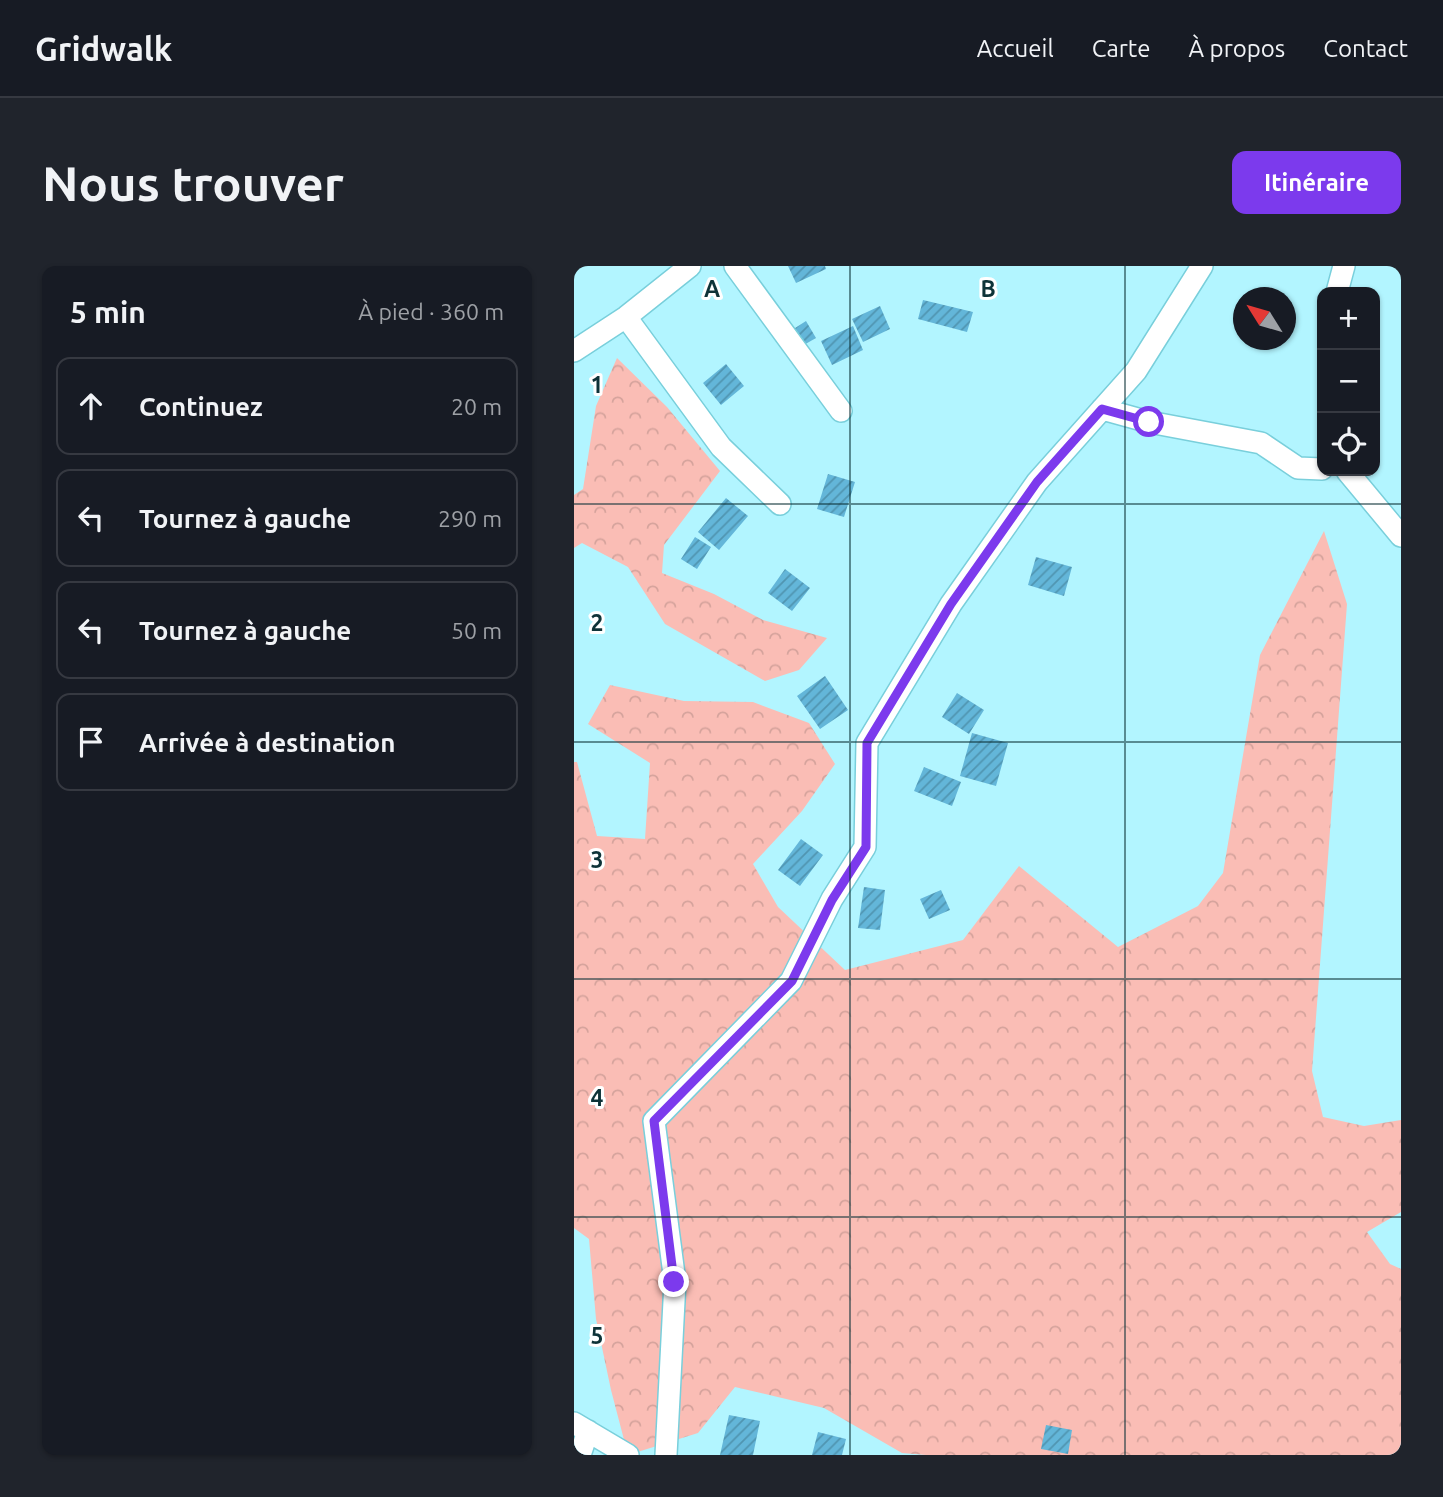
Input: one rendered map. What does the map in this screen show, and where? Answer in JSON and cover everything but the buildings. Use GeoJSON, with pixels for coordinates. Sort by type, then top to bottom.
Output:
{"type":"FeatureCollection","features":[{"type":"Feature","properties":{"kind":"street"},"geometry":{"type":"LineString","coordinates":[[574,351],[626,317],[690,266]]}},
{"type":"Feature","properties":{"kind":"street"},"geometry":{"type":"LineString","coordinates":[[735,266],[841,411]]}},
{"type":"Feature","properties":{"kind":"street"},"geometry":{"type":"LineString","coordinates":[[666,1455],[674,1282],[654,1121],[792,981],[832,900],[866,847],[867,743],[951,604],[1037,482],[1136,371],[1202,266]]}},
{"type":"Feature","properties":{"kind":"street"},"geometry":{"type":"LineString","coordinates":[[1339,287],[1345,266]]}},
{"type":"Feature","properties":{"kind":"street"},"geometry":{"type":"LineString","coordinates":[[626,317],[720,447],[780,503]]}},
{"type":"Feature","properties":{"kind":"street"},"geometry":{"type":"LineString","coordinates":[[1102,409],[1149,422],[1261,443],[1298,468],[1317,469]]}},
{"type":"Feature","properties":{"kind":"street"},"geometry":{"type":"LineString","coordinates":[[1351,476],[1401,536]]}},
{"type":"Feature","properties":{"kind":"street"},"geometry":{"type":"LineString","coordinates":[[580,1455],[581,1427],[628,1455]]}},
{"type":"Feature","properties":{"kind":"green space"},"geometry":{"type":"Polygon","coordinates":[[[617,358],[667,407],[720,471],[664,545],[662,573],[714,594],[763,620],[827,638],[799,670],[765,681],[665,624],[628,567],[582,543],[574,548],[574,495],[583,489],[596,406],[617,358]]]}},
{"type":"Feature","properties":{"kind":"green space"},"geometry":{"type":"Polygon","coordinates":[[[1324,531],[1347,604],[1312,1071],[1323,1117],[1364,1126],[1401,1120],[1401,1212],[1367,1232],[1390,1264],[1401,1269],[1401,1455],[902,1453],[824,1408],[735,1387],[698,1433],[628,1455],[596,1319],[589,1239],[574,1228],[574,762],[577,762],[597,836],[645,839],[650,763],[588,724],[610,685],[684,701],[753,702],[809,723],[835,764],[802,811],[753,864],[778,907],[845,970],[963,940],[1019,866],[1118,947],[1198,906],[1223,873],[1260,655],[1324,531]]]}},
{"type":"Feature","properties":{"kind":"route"},"geometry":{"type":"LineString","coordinates":[[674,1282],[654,1121],[792,981],[832,900],[866,847],[867,743],[951,604],[1037,482],[1102,409],[1149,422]]}}]}
